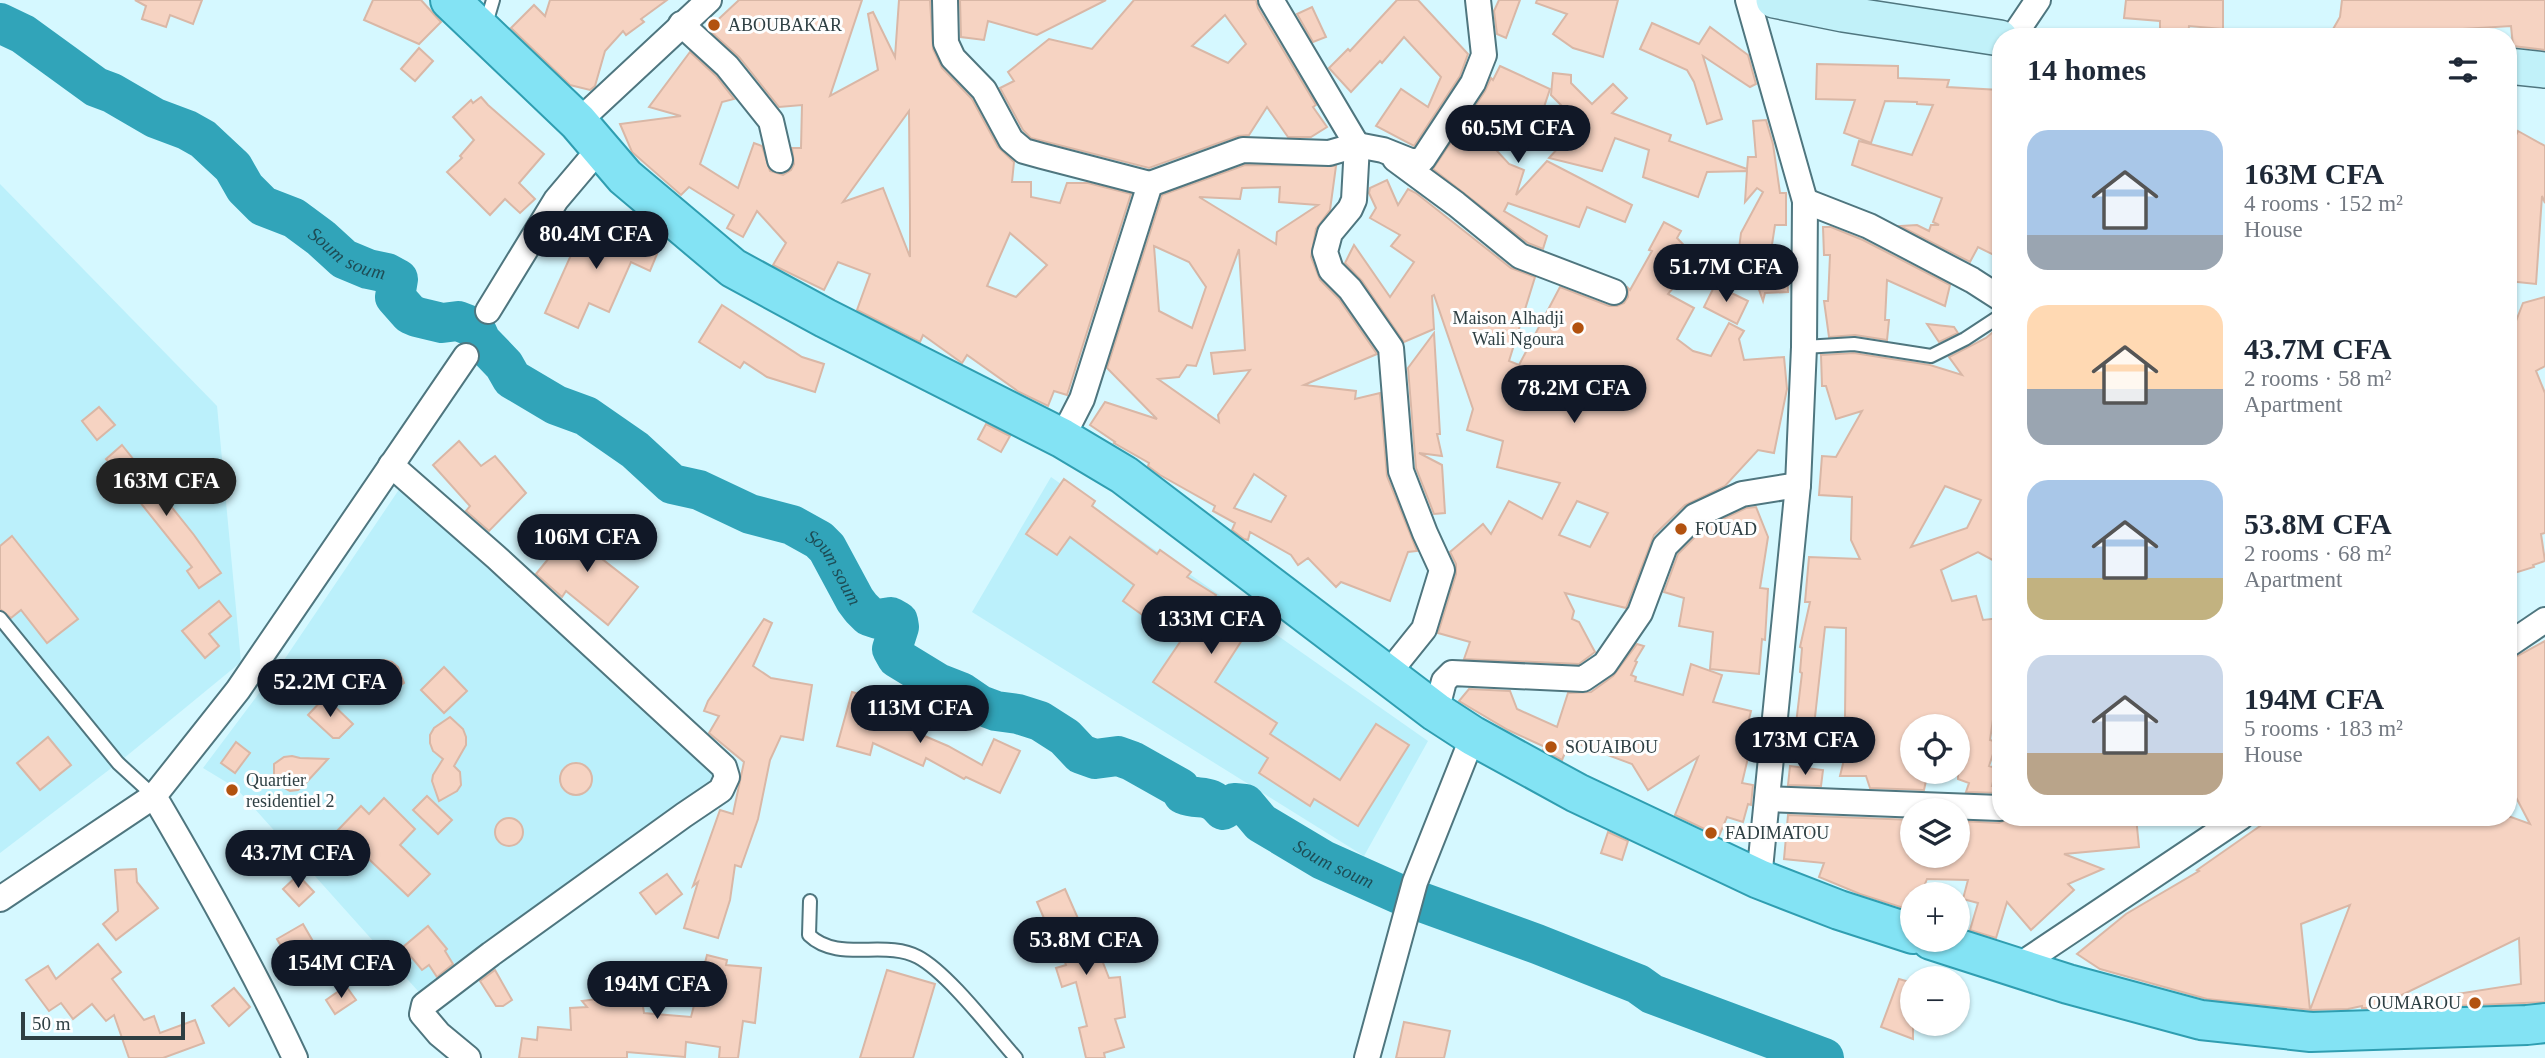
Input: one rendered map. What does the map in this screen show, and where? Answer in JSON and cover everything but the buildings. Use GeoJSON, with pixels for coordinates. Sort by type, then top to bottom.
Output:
{"type":"FeatureCollection","features":[{"type":"Feature","properties":{"kind":"main road"},"geometry":{"type":"LineString","coordinates":[[450,0],[489,15],[625,177],[733,268],[825,318],[1062,438],[1124,475],[1436,712],[1473,736],[1577,793],[1759,878],[1839,911],[1900,930]]}},
{"type":"Feature","properties":{"kind":"main road"},"geometry":{"type":"LineString","coordinates":[[1774,0],[1843,14],[1992,37]]}},
{"type":"Feature","properties":{"kind":"main road"},"geometry":{"type":"LineString","coordinates":[[2517,67],[2545,69]]}},
{"type":"Feature","properties":{"kind":"main road"},"geometry":{"type":"LineString","coordinates":[[1969,952],[2068,984],[2201,1020],[2311,1032],[2527,1026],[2545,1023]]}},
{"type":"Feature","properties":{"kind":"street"},"geometry":{"type":"LineString","coordinates":[[488,311],[556,201],[589,135],[681,24],[709,0]]}},
{"type":"Feature","properties":{"kind":"street"},"geometry":{"type":"LineString","coordinates":[[945,0],[946,43],[953,58],[984,90],[1011,140],[1024,150],[1042,156],[1150,184],[1243,150],[1329,153],[1357,145],[1383,150],[1413,162],[1423,159],[1474,83],[1484,55],[1478,0]]}},
{"type":"Feature","properties":{"kind":"street"},"geometry":{"type":"LineString","coordinates":[[1271,0],[1357,145],[1354,201],[1330,233],[1325,252],[1331,270],[1350,289],[1391,348],[1401,471],[1442,570],[1424,629],[1387,675]]}},
{"type":"Feature","properties":{"kind":"street"},"geometry":{"type":"LineString","coordinates":[[1748,0],[1805,201],[1804,347],[1798,485],[1759,878]]}},
{"type":"Feature","properties":{"kind":"street"},"geometry":{"type":"LineString","coordinates":[[2019,28],[2038,0]]}},
{"type":"Feature","properties":{"kind":"street"},"geometry":{"type":"LineString","coordinates":[[681,24],[727,66],[771,121],[780,160]]}},
{"type":"Feature","properties":{"kind":"street"},"geometry":{"type":"LineString","coordinates":[[1383,150],[1520,256],[1614,292]]}},
{"type":"Feature","properties":{"kind":"street"},"geometry":{"type":"LineString","coordinates":[[1062,438],[1082,399],[1150,184]]}},
{"type":"Feature","properties":{"kind":"street"},"geometry":{"type":"LineString","coordinates":[[1805,201],[1869,226],[1972,279],[1992,293]]}},
{"type":"Feature","properties":{"kind":"street"},"geometry":{"type":"LineString","coordinates":[[0,899],[154,796],[238,690],[466,356]]}},
{"type":"Feature","properties":{"kind":"street"},"geometry":{"type":"LineString","coordinates":[[391,465],[496,557],[714,758],[724,768],[727,777],[722,790],[536,921],[424,1006],[422,1014],[439,1034],[468,1058]]}},
{"type":"Feature","properties":{"kind":"street"},"geometry":{"type":"LineString","coordinates":[[1436,712],[1444,681],[1452,673],[1583,679],[1595,673],[1605,664],[1640,613],[1665,546],[1695,516],[1741,494],[1798,485]]}},
{"type":"Feature","properties":{"kind":"street"},"geometry":{"type":"LineString","coordinates":[[2517,639],[2545,620]]}},
{"type":"Feature","properties":{"kind":"street"},"geometry":{"type":"LineString","coordinates":[[1367,1058],[1415,883],[1473,736]]}},
{"type":"Feature","properties":{"kind":"street"},"geometry":{"type":"LineString","coordinates":[[154,796],[202,879],[273,1011],[295,1058]]}},
{"type":"Feature","properties":{"kind":"street"},"geometry":{"type":"LineString","coordinates":[[1768,799],[1992,808]]}},
{"type":"Feature","properties":{"kind":"street"},"geometry":{"type":"LineString","coordinates":[[2017,967],[2217,826]]}},
{"type":"Feature","properties":{"kind":"lane"},"geometry":{"type":"LineString","coordinates":[[1804,347],[1854,344],[1931,356],[1992,321]]}},
{"type":"Feature","properties":{"kind":"lane"},"geometry":{"type":"LineString","coordinates":[[0,618],[118,764],[154,796]]}},
{"type":"Feature","properties":{"kind":"lane"},"geometry":{"type":"LineString","coordinates":[[810,901],[809,935],[818,944],[842,949],[899,950],[919,957],[943,976],[1016,1058]]}},
{"type":"Feature","properties":{"kind":"shaded area"},"geometry":{"type":"Polygon","coordinates":[[[0,184],[217,406],[241,662],[118,763],[0,853],[0,184]]]}},
{"type":"Feature","properties":{"kind":"shaded area"},"geometry":{"type":"Polygon","coordinates":[[[1051,477],[1428,741],[1364,856],[972,612],[1051,477]]]}},
{"type":"Feature","properties":{"kind":"shaded area"},"geometry":{"type":"Polygon","coordinates":[[[400,488],[717,776],[718,788],[426,1000],[236,788],[203,768],[284,660],[400,488]]]}},
{"type":"Feature","properties":{"kind":"waterway","name":"Soum soum"},"geometry":{"type":"LineString","coordinates":[[0,23],[23,34],[96,87],[203,139],[233,167],[245,188],[263,206],[294,218],[344,259],[398,279],[395,297],[410,314],[442,323],[458,321],[471,326],[504,365],[512,379],[556,405],[586,416],[635,450],[672,484],[699,490],[750,514],[792,525],[819,540],[827,548],[861,608],[869,616],[878,619],[891,617],[898,621],[899,627],[892,649],[897,658],[938,683],[996,711],[1040,721],[1065,737],[1081,754],[1095,759],[1118,756],[1132,761],[1180,788],[1183,794],[1208,799],[1223,810],[1234,803],[1245,804],[1261,823],[1323,860],[1399,894],[1537,944],[1638,984],[1652,994],[1824,1058]]}},
{"type":"Feature","properties":{"kind":"place","name":"ABOUBAKAR"},"geometry":{"type":"Point","coordinates":[714,25]}},
{"type":"Feature","properties":{"kind":"place","name":"Maison Alhadji Wali Ngoura"},"geometry":{"type":"Point","coordinates":[1578,328]}},
{"type":"Feature","properties":{"kind":"place","name":"FOUAD"},"geometry":{"type":"Point","coordinates":[1681,529]}},
{"type":"Feature","properties":{"kind":"place","name":"SOUAIBOU"},"geometry":{"type":"Point","coordinates":[1551,747]}},
{"type":"Feature","properties":{"kind":"place","name":"Quartier residentiel 2"},"geometry":{"type":"Point","coordinates":[232,790]}},
{"type":"Feature","properties":{"kind":"place","name":"FADIMATOU"},"geometry":{"type":"Point","coordinates":[1711,833]}},
{"type":"Feature","properties":{"kind":"place","name":"OUMAROU"},"geometry":{"type":"Point","coordinates":[2475,1003]}}]}
